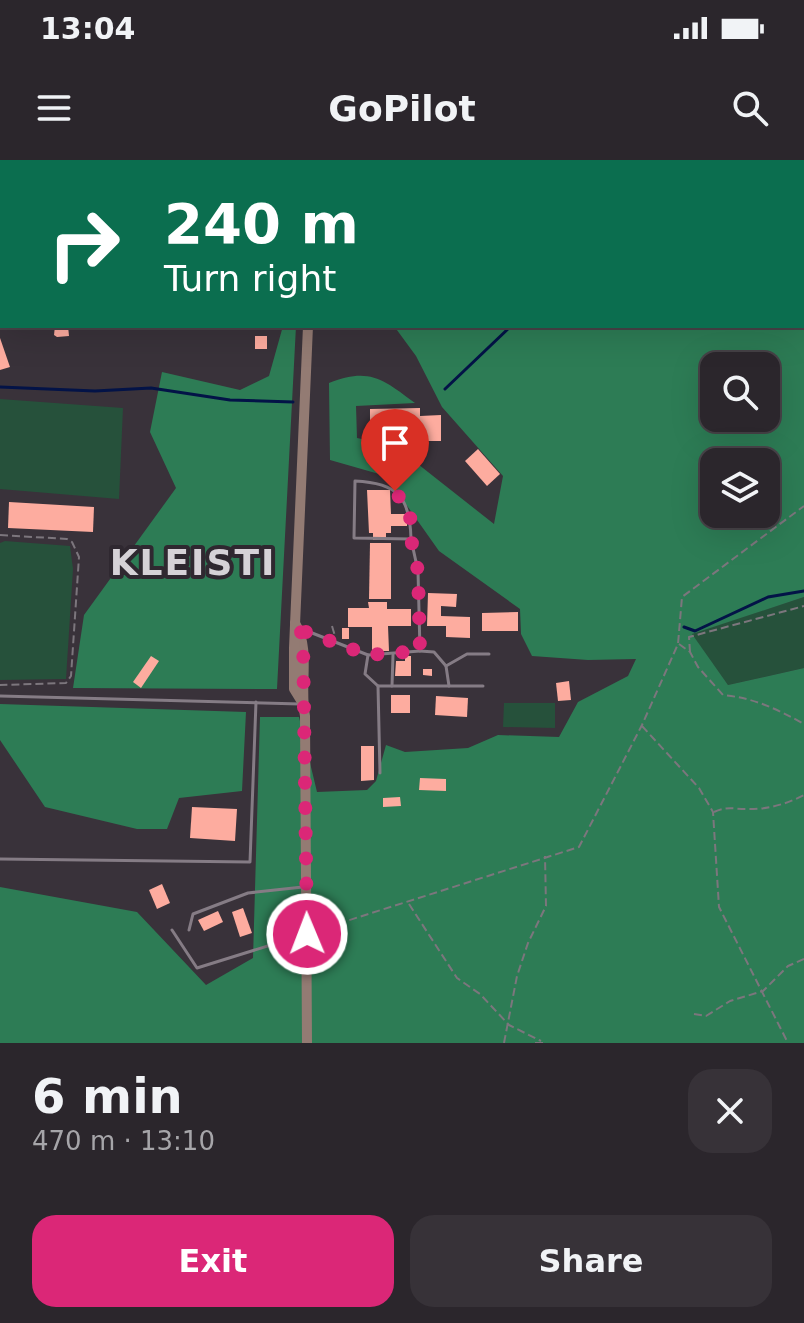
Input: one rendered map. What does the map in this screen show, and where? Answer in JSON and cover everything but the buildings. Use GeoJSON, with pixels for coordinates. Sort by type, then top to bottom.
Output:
{"type":"FeatureCollection","features":[{"type":"Feature","properties":{"kind":"street"},"geometry":{"type":"LineString","coordinates":[[307,1043],[305,716],[303,704],[294,689],[308,328]]}},
{"type":"Feature","properties":{"kind":"lane"},"geometry":{"type":"LineString","coordinates":[[411,539],[354,538],[355,481],[377,482],[395,491],[410,513],[411,539],[418,571],[420,651]]}},
{"type":"Feature","properties":{"kind":"lane"},"geometry":{"type":"LineString","coordinates":[[295,623],[306,632],[368,655],[434,652],[446,666],[449,687]]}},
{"type":"Feature","properties":{"kind":"lane"},"geometry":{"type":"LineString","coordinates":[[446,666],[467,654],[489,654]]}},
{"type":"Feature","properties":{"kind":"lane"},"geometry":{"type":"LineString","coordinates":[[368,655],[365,674],[378,686],[483,686]]}},
{"type":"Feature","properties":{"kind":"lane"},"geometry":{"type":"LineString","coordinates":[[392,686],[393,655]]}},
{"type":"Feature","properties":{"kind":"lane"},"geometry":{"type":"LineString","coordinates":[[378,686],[380,773]]}},
{"type":"Feature","properties":{"kind":"lane"},"geometry":{"type":"LineString","coordinates":[[0,696],[303,704]]}},
{"type":"Feature","properties":{"kind":"lane"},"geometry":{"type":"LineString","coordinates":[[0,859],[250,862],[256,702]]}},
{"type":"Feature","properties":{"kind":"lane"},"geometry":{"type":"LineString","coordinates":[[189,930],[193,914],[248,893],[306,886]]}},
{"type":"Feature","properties":{"kind":"lane"},"geometry":{"type":"LineString","coordinates":[[172,930],[197,968],[307,934]]}},
{"type":"Feature","properties":{"kind":"path"},"geometry":{"type":"LineString","coordinates":[[307,934],[579,847],[642,725],[678,644],[682,597],[804,506]]}},
{"type":"Feature","properties":{"kind":"path"},"geometry":{"type":"LineString","coordinates":[[0,535],[67,539],[72,542],[79,557],[71,676],[66,683],[0,685]]}},
{"type":"Feature","properties":{"kind":"path"},"geometry":{"type":"LineString","coordinates":[[804,606],[689,637],[690,652],[698,667],[723,695],[749,698],[804,724]]}},
{"type":"Feature","properties":{"kind":"path"},"geometry":{"type":"LineString","coordinates":[[678,644],[690,652]]}},
{"type":"Feature","properties":{"kind":"path"},"geometry":{"type":"LineString","coordinates":[[642,725],[699,788],[713,812],[719,907],[788,1043]]}},
{"type":"Feature","properties":{"kind":"path"},"geometry":{"type":"LineString","coordinates":[[713,812],[725,807],[747,810],[788,803],[804,795]]}},
{"type":"Feature","properties":{"kind":"path"},"geometry":{"type":"LineString","coordinates":[[504,1043],[517,976],[528,943],[546,906],[545,856]]}},
{"type":"Feature","properties":{"kind":"path"},"geometry":{"type":"LineString","coordinates":[[407,902],[457,978],[480,994],[509,1025],[542,1042]]}},
{"type":"Feature","properties":{"kind":"path"},"geometry":{"type":"LineString","coordinates":[[694,1014],[706,1016],[730,1001],[763,991],[788,966],[804,959]]}},
{"type":"Feature","properties":{"kind":"path"},"geometry":{"type":"LineString","coordinates":[[535,1043],[542,1042]]}},
{"type":"Feature","properties":{"kind":"green space"},"geometry":{"type":"Polygon","coordinates":[[[282,328],[296,328],[277,689],[73,688],[84,615],[176,488],[150,432],[162,372],[240,390],[269,376],[282,328]]]}},
{"type":"Feature","properties":{"kind":"green space"},"geometry":{"type":"Polygon","coordinates":[[[395,328],[804,328],[804,597],[692,634],[728,685],[804,668],[804,1043],[0,1043],[0,887],[137,912],[206,985],[253,958],[260,717],[299,717],[317,792],[367,790],[376,781],[386,745],[405,752],[468,748],[498,735],[559,737],[578,702],[628,676],[636,659],[532,656],[521,634],[520,609],[439,551],[386,476],[330,460],[329,383],[355,376],[375,378],[415,403],[356,406],[357,438],[395,446],[494,524],[503,476],[442,407],[416,356],[395,328]]]}},
{"type":"Feature","properties":{"kind":"green space"},"geometry":{"type":"Polygon","coordinates":[[[0,399],[123,408],[119,499],[0,489],[0,399]]]}},
{"type":"Feature","properties":{"kind":"green space"},"geometry":{"type":"Polygon","coordinates":[[[0,543],[70,546],[73,569],[66,679],[0,680],[0,543]]]}},
{"type":"Feature","properties":{"kind":"green space"},"geometry":{"type":"Polygon","coordinates":[[[804,597],[804,668],[728,685],[691,634],[804,597]]]}},
{"type":"Feature","properties":{"kind":"green space"},"geometry":{"type":"Polygon","coordinates":[[[504,703],[555,703],[555,728],[503,727],[504,703]]]}},
{"type":"Feature","properties":{"kind":"green space"},"geometry":{"type":"Polygon","coordinates":[[[0,704],[246,712],[242,791],[179,798],[167,829],[137,829],[45,807],[0,740],[0,704]]]}},
{"type":"Feature","properties":{"kind":"waterway"},"geometry":{"type":"LineString","coordinates":[[445,389],[509,328]]}},
{"type":"Feature","properties":{"kind":"waterway"},"geometry":{"type":"LineString","coordinates":[[0,387],[95,391],[151,388],[230,400],[293,402]]}},
{"type":"Feature","properties":{"kind":"waterway"},"geometry":{"type":"LineString","coordinates":[[684,627],[695,631],[768,597],[804,591]]}},
{"type":"Feature","properties":{"kind":"district","name":"KLEISTI"},"geometry":{"type":"Point","coordinates":[193,562]}},
{"type":"Feature","properties":{"kind":"route"},"geometry":{"type":"LineString","coordinates":[[307,934],[303,635],[295,623],[306,632],[368,655],[420,651],[418,571],[411,539],[410,513],[395,491]]}}]}
